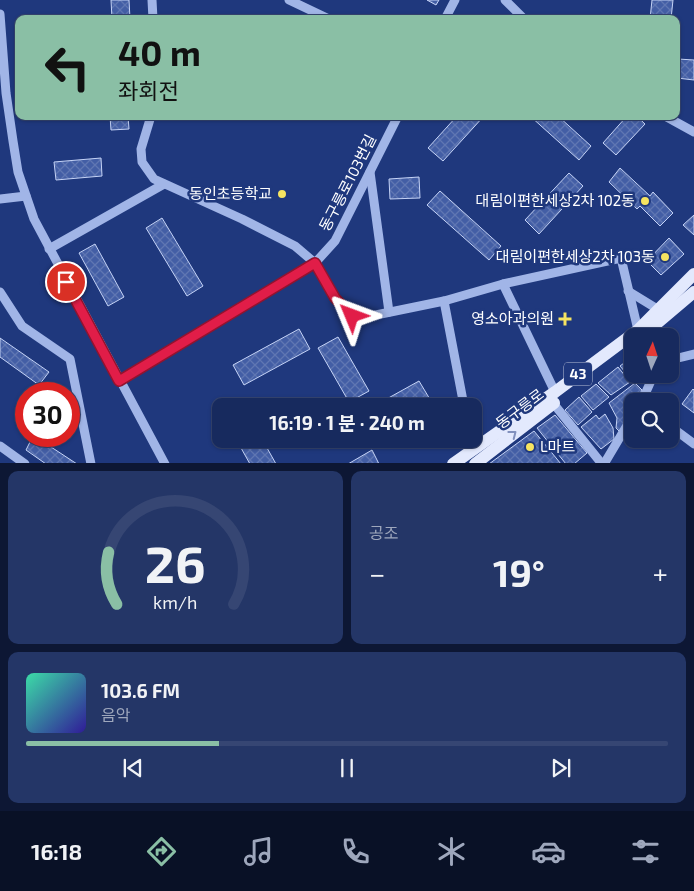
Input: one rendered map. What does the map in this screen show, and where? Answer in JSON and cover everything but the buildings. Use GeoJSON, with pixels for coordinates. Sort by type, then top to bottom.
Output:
{"type":"FeatureCollection","features":[{"type":"Feature","properties":{"kind":"main road","name":"동구릉로"},"geometry":{"type":"LineString","coordinates":[[643,328],[694,274]]}},
{"type":"Feature","properties":{"kind":"main road","name":"동구릉로"},"geometry":{"type":"LineString","coordinates":[[647,328],[694,292]]}},
{"type":"Feature","properties":{"kind":"main road","name":"동구릉로"},"geometry":{"type":"LineString","coordinates":[[476,463],[554,398],[624,345]]}},
{"type":"Feature","properties":{"kind":"main road","name":"동구릉로"},"geometry":{"type":"LineString","coordinates":[[482,438],[554,398]]}},
{"type":"Feature","properties":{"kind":"main road","name":"동구릉로"},"geometry":{"type":"LineString","coordinates":[[454,463],[467,448]]}},
{"type":"Feature","properties":{"kind":"street"},"geometry":{"type":"LineString","coordinates":[[152,0],[153,15]]}},
{"type":"Feature","properties":{"kind":"street"},"geometry":{"type":"LineString","coordinates":[[289,0],[321,15]]}},
{"type":"Feature","properties":{"kind":"street"},"geometry":{"type":"LineString","coordinates":[[447,15],[455,0]]}},
{"type":"Feature","properties":{"kind":"street"},"geometry":{"type":"LineString","coordinates":[[505,0],[520,15]]}},
{"type":"Feature","properties":{"kind":"street"},"geometry":{"type":"LineString","coordinates":[[0,14],[7,102],[18,172],[34,219],[48,249],[164,463]]}},
{"type":"Feature","properties":{"kind":"street"},"geometry":{"type":"LineString","coordinates":[[150,120],[141,149],[142,162],[154,179],[242,218],[295,246],[315,263],[335,298],[352,316],[371,316],[444,301],[503,284],[621,258],[635,328]]}},
{"type":"Feature","properties":{"kind":"street","name":"동구릉로103번길"},"geometry":{"type":"LineString","coordinates":[[119,381],[315,263],[335,241],[396,120]]}},
{"type":"Feature","properties":{"kind":"street"},"geometry":{"type":"LineString","coordinates":[[672,120],[694,132]]}},
{"type":"Feature","properties":{"kind":"street"},"geometry":{"type":"LineString","coordinates":[[370,172],[389,312]]}},
{"type":"Feature","properties":{"kind":"street"},"geometry":{"type":"LineString","coordinates":[[48,249],[164,184]]}},
{"type":"Feature","properties":{"kind":"street"},"geometry":{"type":"LineString","coordinates":[[0,199],[26,196]]}},
{"type":"Feature","properties":{"kind":"street","name":"동구릉로"},"geometry":{"type":"LineString","coordinates":[[503,284],[554,398]]}},
{"type":"Feature","properties":{"kind":"street"},"geometry":{"type":"LineString","coordinates":[[628,291],[659,310]]}},
{"type":"Feature","properties":{"kind":"street"},"geometry":{"type":"LineString","coordinates":[[0,292],[22,326],[70,359],[91,463]]}},
{"type":"Feature","properties":{"kind":"street"},"geometry":{"type":"LineString","coordinates":[[444,301],[462,398]]}},
{"type":"Feature","properties":{"kind":"street"},"geometry":{"type":"LineString","coordinates":[[679,358],[694,354]]}},
{"type":"Feature","properties":{"kind":"street"},"geometry":{"type":"LineString","coordinates":[[554,398],[602,463]]}},
{"type":"Feature","properties":{"kind":"street"},"geometry":{"type":"LineString","coordinates":[[604,463],[624,431]]}},
{"type":"Feature","properties":{"kind":"street"},"geometry":{"type":"LineString","coordinates":[[679,433],[694,444]]}},
{"type":"Feature","properties":{"kind":"street"},"geometry":{"type":"LineString","coordinates":[[0,446],[23,463]]}},
{"type":"Feature","properties":{"kind":"place","name":"동인초등학교"},"geometry":{"type":"Point","coordinates":[282,194]}},
{"type":"Feature","properties":{"kind":"place","name":"대림이편한세상2차 102동"},"geometry":{"type":"Point","coordinates":[645,201]}},
{"type":"Feature","properties":{"kind":"place","name":"대림이편한세상2차 103동"},"geometry":{"type":"Point","coordinates":[665,257]}},
{"type":"Feature","properties":{"kind":"place","name":"영소아과의원"},"geometry":{"type":"Point","coordinates":[565,319]}},
{"type":"Feature","properties":{"kind":"place","name":"L마트"},"geometry":{"type":"Point","coordinates":[530,447]}},
{"type":"Feature","properties":{"kind":"route"},"geometry":{"type":"LineString","coordinates":[[66,282],[119,381],[315,263],[335,298],[352,316]]}}]}
